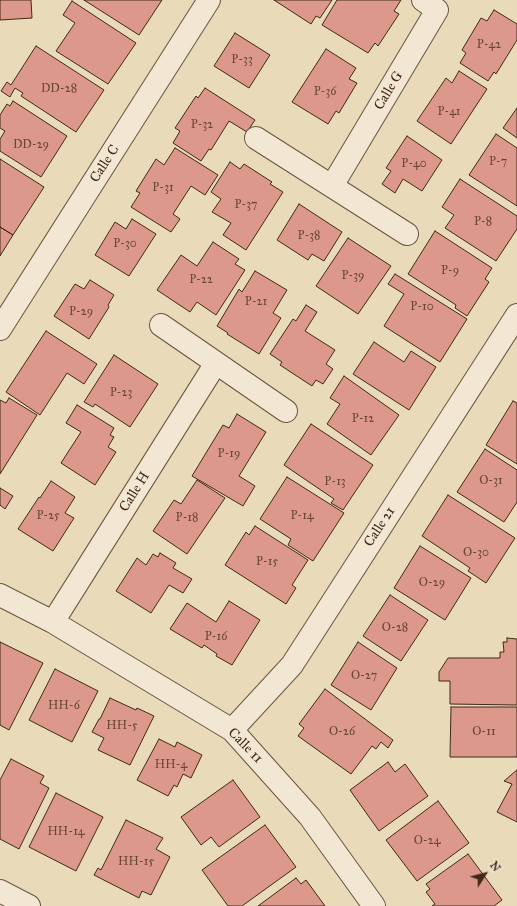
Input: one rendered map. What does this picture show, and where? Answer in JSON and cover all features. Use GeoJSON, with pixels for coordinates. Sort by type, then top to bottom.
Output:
{"type":"FeatureCollection","features":[{"type":"Feature","properties":{"kind":"street","name":"Calle C"},"geometry":{"type":"LineString","coordinates":[[0,328],[210,0]]}},
{"type":"Feature","properties":{"kind":"street","name":"Calle G"},"geometry":{"type":"LineString","coordinates":[[332,186],[437,10],[423,0]]}},
{"type":"Feature","properties":{"kind":"street"},"geometry":{"type":"LineString","coordinates":[[256,138],[407,234]]}},
{"type":"Feature","properties":{"kind":"street","name":"Calle 21"},"geometry":{"type":"LineString","coordinates":[[232,730],[292,665],[517,315]]}},
{"type":"Feature","properties":{"kind":"street"},"geometry":{"type":"LineString","coordinates":[[161,325],[286,412]]}},
{"type":"Feature","properties":{"kind":"street","name":"Calle H"},"geometry":{"type":"LineString","coordinates":[[53,622],[216,363]]}},
{"type":"Feature","properties":{"kind":"street","name":"Calle 11"},"geometry":{"type":"LineString","coordinates":[[0,595],[53,622],[232,730],[310,817],[374,906]]}},
{"type":"Feature","properties":{"kind":"street"},"geometry":{"type":"LineString","coordinates":[[0,891],[29,906]]}},
{"type":"Feature","properties":{"kind":"building"},"geometry":{"type":"Polygon","coordinates":[[[0,0],[31,0],[32,18],[0,20],[0,0]]]}},
{"type":"Feature","properties":{"kind":"building"},"geometry":{"type":"Polygon","coordinates":[[[84,0],[162,0],[139,35],[84,0]]]}},
{"type":"Feature","properties":{"kind":"building"},"geometry":{"type":"Polygon","coordinates":[[[274,0],[332,0],[320,18],[316,16],[311,24],[274,0]]]}},
{"type":"Feature","properties":{"kind":"building"},"geometry":{"type":"Polygon","coordinates":[[[337,0],[401,0],[394,11],[399,14],[378,46],[375,43],[368,53],[322,25],[337,0]]]}},
{"type":"Feature","properties":{"kind":"building"},"geometry":{"type":"Polygon","coordinates":[[[72,1],[136,43],[108,84],[56,51],[75,23],[63,15],[72,1]]]}},
{"type":"Feature","properties":{"kind":"building"},"geometry":{"type":"Polygon","coordinates":[[[494,10],[517,24],[517,40],[496,74],[494,72],[488,81],[460,63],[466,53],[462,50],[481,18],[487,21],[494,10]]]}},
{"type":"Feature","properties":{"kind":"building"},"geometry":{"type":"Polygon","coordinates":[[[235,33],[270,55],[249,88],[214,66],[235,33]]]}},
{"type":"Feature","properties":{"kind":"building"},"geometry":{"type":"Polygon","coordinates":[[[36,46],[104,90],[76,132],[21,96],[23,93],[15,88],[10,97],[1,91],[7,82],[11,85],[36,46]]]}},
{"type":"Feature","properties":{"kind":"building"},"geometry":{"type":"Polygon","coordinates":[[[326,49],[356,68],[349,79],[357,83],[339,113],[336,111],[328,124],[292,102],[326,49]]]}},
{"type":"Feature","properties":{"kind":"building"},"geometry":{"type":"Polygon","coordinates":[[[459,71],[487,89],[451,144],[417,121],[446,78],[452,83],[459,71]]]}},
{"type":"Feature","properties":{"kind":"building"},"geometry":{"type":"Polygon","coordinates":[[[205,88],[255,120],[247,132],[229,121],[211,150],[209,149],[201,161],[173,143],[180,131],[175,128],[196,96],[198,98],[205,88]]]}},
{"type":"Feature","properties":{"kind":"building"},"geometry":{"type":"Polygon","coordinates":[[[13,101],[67,136],[41,177],[0,151],[0,139],[5,131],[0,128],[0,115],[7,104],[10,106],[13,101]]]}},
{"type":"Feature","properties":{"kind":"building"},"geometry":{"type":"Polygon","coordinates":[[[517,108],[517,138],[503,128],[517,108]]]}},
{"type":"Feature","properties":{"kind":"building"},"geometry":{"type":"Polygon","coordinates":[[[496,134],[517,148],[517,206],[469,175],[496,134]]]}},
{"type":"Feature","properties":{"kind":"building"},"geometry":{"type":"Polygon","coordinates":[[[407,136],[442,160],[422,191],[403,179],[395,193],[382,184],[391,171],[386,168],[407,136]]]}},
{"type":"Feature","properties":{"kind":"building"},"geometry":{"type":"Polygon","coordinates":[[[175,148],[218,175],[205,195],[191,186],[173,214],[180,219],[171,232],[131,207],[140,193],[136,191],[156,159],[164,165],[175,148]]]}},
{"type":"Feature","properties":{"kind":"building"},"geometry":{"type":"Polygon","coordinates":[[[0,159],[44,187],[13,235],[0,227],[0,159]]]}},
{"type":"Feature","properties":{"kind":"building"},"geometry":{"type":"Polygon","coordinates":[[[230,162],[240,169],[244,164],[272,182],[270,184],[283,192],[246,250],[223,235],[231,223],[212,212],[221,199],[211,192],[230,162]]]}},
{"type":"Feature","properties":{"kind":"building"},"geometry":{"type":"Polygon","coordinates":[[[460,179],[517,216],[517,229],[496,261],[445,228],[454,215],[442,207],[460,179]]]}},
{"type":"Feature","properties":{"kind":"building"},"geometry":{"type":"Polygon","coordinates":[[[299,204],[342,232],[324,261],[312,254],[308,260],[277,240],[299,204]]]}},
{"type":"Feature","properties":{"kind":"building"},"geometry":{"type":"Polygon","coordinates":[[[132,219],[156,234],[129,276],[95,255],[115,222],[126,229],[132,219]]]}},
{"type":"Feature","properties":{"kind":"building"},"geometry":{"type":"Polygon","coordinates":[[[0,227],[13,235],[0,256],[0,227]]]}},
{"type":"Feature","properties":{"kind":"building"},"geometry":{"type":"Polygon","coordinates":[[[435,231],[492,268],[485,279],[489,282],[467,316],[455,308],[456,305],[408,274],[435,231]]]}},
{"type":"Feature","properties":{"kind":"building"},"geometry":{"type":"Polygon","coordinates":[[[348,238],[391,266],[358,314],[316,286],[348,238]]]}},
{"type":"Feature","properties":{"kind":"building"},"geometry":{"type":"Polygon","coordinates":[[[213,242],[239,259],[235,264],[245,270],[216,315],[197,302],[190,312],[157,290],[181,255],[197,266],[213,242]]]}},
{"type":"Feature","properties":{"kind":"building"},"geometry":{"type":"Polygon","coordinates":[[[255,271],[287,290],[273,313],[281,318],[259,354],[217,326],[239,289],[242,292],[255,271]]]}},
{"type":"Feature","properties":{"kind":"building"},"geometry":{"type":"Polygon","coordinates":[[[395,274],[467,319],[440,362],[384,326],[404,294],[388,284],[395,274]]]}},
{"type":"Feature","properties":{"kind":"building"},"geometry":{"type":"Polygon","coordinates":[[[90,280],[114,295],[108,305],[109,307],[89,339],[54,316],[75,284],[84,289],[90,280]]]}},
{"type":"Feature","properties":{"kind":"building"},"geometry":{"type":"Polygon","coordinates":[[[306,305],[317,312],[305,331],[335,350],[326,364],[333,369],[323,384],[316,380],[312,386],[280,365],[282,362],[270,354],[293,319],[296,321],[306,305]]]}},
{"type":"Feature","properties":{"kind":"building"},"geometry":{"type":"Polygon","coordinates":[[[46,331],[97,364],[84,384],[67,373],[40,415],[6,392],[46,331]]]}},
{"type":"Feature","properties":{"kind":"building"},"geometry":{"type":"Polygon","coordinates":[[[374,342],[404,362],[411,351],[436,367],[409,410],[353,374],[374,342]]]}},
{"type":"Feature","properties":{"kind":"building"},"geometry":{"type":"Polygon","coordinates":[[[114,355],[158,384],[130,427],[95,404],[93,407],[84,402],[114,355]]]}},
{"type":"Feature","properties":{"kind":"building"},"geometry":{"type":"Polygon","coordinates":[[[344,376],[399,415],[371,455],[327,424],[340,404],[330,398],[344,376]]]}},
{"type":"Feature","properties":{"kind":"building"},"geometry":{"type":"Polygon","coordinates":[[[9,398],[37,415],[0,474],[0,400],[6,403],[9,398]]]}},
{"type":"Feature","properties":{"kind":"building"},"geometry":{"type":"Polygon","coordinates":[[[513,401],[517,403],[517,464],[486,445],[513,401]]]}},
{"type":"Feature","properties":{"kind":"building"},"geometry":{"type":"Polygon","coordinates":[[[77,405],[114,428],[110,435],[114,437],[108,447],[116,452],[95,485],[61,463],[81,432],[66,423],[77,405]]]}},
{"type":"Feature","properties":{"kind":"building"},"geometry":{"type":"Polygon","coordinates":[[[237,414],[266,432],[239,476],[255,486],[243,506],[192,476],[223,425],[229,428],[237,414]]]}},
{"type":"Feature","properties":{"kind":"building"},"geometry":{"type":"Polygon","coordinates":[[[311,424],[373,465],[343,510],[331,503],[334,499],[284,465],[311,424]]]}},
{"type":"Feature","properties":{"kind":"building"},"geometry":{"type":"Polygon","coordinates":[[[485,449],[517,470],[517,502],[504,522],[457,492],[485,449]]]}},
{"type":"Feature","properties":{"kind":"building"},"geometry":{"type":"Polygon","coordinates":[[[287,477],[344,513],[313,561],[288,545],[291,539],[260,519],[287,477]]]}},
{"type":"Feature","properties":{"kind":"building"},"geometry":{"type":"Polygon","coordinates":[[[197,480],[225,498],[187,554],[153,531],[174,500],[181,504],[197,480]]]}},
{"type":"Feature","properties":{"kind":"building"},"geometry":{"type":"Polygon","coordinates":[[[51,481],[75,497],[65,513],[74,518],[53,551],[18,529],[51,481]]]}},
{"type":"Feature","properties":{"kind":"building"},"geometry":{"type":"Polygon","coordinates":[[[0,488],[13,496],[5,509],[0,505],[0,488]]]}},
{"type":"Feature","properties":{"kind":"building"},"geometry":{"type":"Polygon","coordinates":[[[448,495],[515,538],[486,583],[468,571],[470,568],[422,536],[448,495]]]}},
{"type":"Feature","properties":{"kind":"building"},"geometry":{"type":"Polygon","coordinates":[[[255,526],[308,560],[292,585],[296,588],[286,604],[225,565],[246,532],[249,535],[255,526]]]}},
{"type":"Feature","properties":{"kind":"building"},"geometry":{"type":"Polygon","coordinates":[[[420,546],[471,578],[445,620],[394,588],[420,546]]]}},
{"type":"Feature","properties":{"kind":"building"},"geometry":{"type":"Polygon","coordinates":[[[160,553],[176,563],[173,568],[192,579],[183,593],[169,585],[151,613],[116,591],[137,558],[146,565],[153,554],[158,557],[160,553]]]}},
{"type":"Feature","properties":{"kind":"building"},"geometry":{"type":"Polygon","coordinates":[[[390,595],[428,620],[401,661],[363,636],[390,595]]]}},
{"type":"Feature","properties":{"kind":"building"},"geometry":{"type":"Polygon","coordinates":[[[229,601],[260,620],[232,665],[216,656],[217,654],[204,645],[202,648],[170,629],[187,603],[216,622],[229,601]]]}},
{"type":"Feature","properties":{"kind":"building"},"geometry":{"type":"Polygon","coordinates":[[[507,638],[517,639],[517,705],[450,704],[450,681],[439,681],[439,672],[448,658],[500,658],[500,652],[504,652],[503,642],[507,642],[507,638]]]}},
{"type":"Feature","properties":{"kind":"building"},"geometry":{"type":"Polygon","coordinates":[[[0,642],[43,663],[9,730],[0,725],[0,642]]]}},
{"type":"Feature","properties":{"kind":"building"},"geometry":{"type":"Polygon","coordinates":[[[358,642],[397,668],[371,710],[331,685],[358,642]]]}},
{"type":"Feature","properties":{"kind":"building"},"geometry":{"type":"Polygon","coordinates":[[[55,669],[98,691],[72,742],[29,720],[55,669]]]}},
{"type":"Feature","properties":{"kind":"building"},"geometry":{"type":"Polygon","coordinates":[[[325,689],[393,740],[388,748],[381,742],[376,749],[372,746],[351,774],[298,736],[304,728],[299,724],[325,689]]]}},
{"type":"Feature","properties":{"kind":"building"},"geometry":{"type":"Polygon","coordinates":[[[110,698],[136,710],[137,708],[154,716],[130,765],[98,750],[104,738],[92,732],[110,698]]]}},
{"type":"Feature","properties":{"kind":"building"},"geometry":{"type":"Polygon","coordinates":[[[451,707],[517,707],[517,757],[450,757],[451,707]]]}},
{"type":"Feature","properties":{"kind":"building"},"geometry":{"type":"Polygon","coordinates":[[[159,739],[175,747],[177,742],[202,755],[191,778],[183,774],[177,787],[174,785],[168,796],[137,780],[159,739]]]}},
{"type":"Feature","properties":{"kind":"building"},"geometry":{"type":"Polygon","coordinates":[[[11,759],[44,776],[40,783],[49,788],[19,849],[0,839],[0,780],[11,759]]]}},
{"type":"Feature","properties":{"kind":"building"},"geometry":{"type":"Polygon","coordinates":[[[388,762],[395,772],[405,764],[428,796],[379,831],[350,790],[388,762]]]}},
{"type":"Feature","properties":{"kind":"building"},"geometry":{"type":"Polygon","coordinates":[[[517,770],[517,822],[497,812],[512,784],[504,781],[517,770]]]}},
{"type":"Feature","properties":{"kind":"building"},"geometry":{"type":"Polygon","coordinates":[[[233,780],[260,817],[219,847],[211,837],[201,845],[181,817],[233,780]]]}},
{"type":"Feature","properties":{"kind":"building"},"geometry":{"type":"Polygon","coordinates":[[[56,793],[103,817],[76,871],[29,847],[56,793]]]}},
{"type":"Feature","properties":{"kind":"building"},"geometry":{"type":"Polygon","coordinates":[[[438,801],[469,843],[417,881],[386,840],[438,801]]]}},
{"type":"Feature","properties":{"kind":"building"},"geometry":{"type":"Polygon","coordinates":[[[126,820],[163,838],[156,849],[170,857],[151,895],[142,891],[139,898],[94,875],[98,868],[101,870],[126,820]]]}},
{"type":"Feature","properties":{"kind":"building"},"geometry":{"type":"Polygon","coordinates":[[[265,825],[296,867],[242,906],[228,906],[202,870],[265,825]]]}},
{"type":"Feature","properties":{"kind":"building"},"geometry":{"type":"Polygon","coordinates":[[[468,854],[502,900],[494,906],[432,906],[435,904],[426,892],[430,889],[426,884],[468,854]]]}},
{"type":"Feature","properties":{"kind":"building"},"geometry":{"type":"Polygon","coordinates":[[[296,878],[301,884],[306,880],[325,906],[258,906],[296,878]]]}}]}
